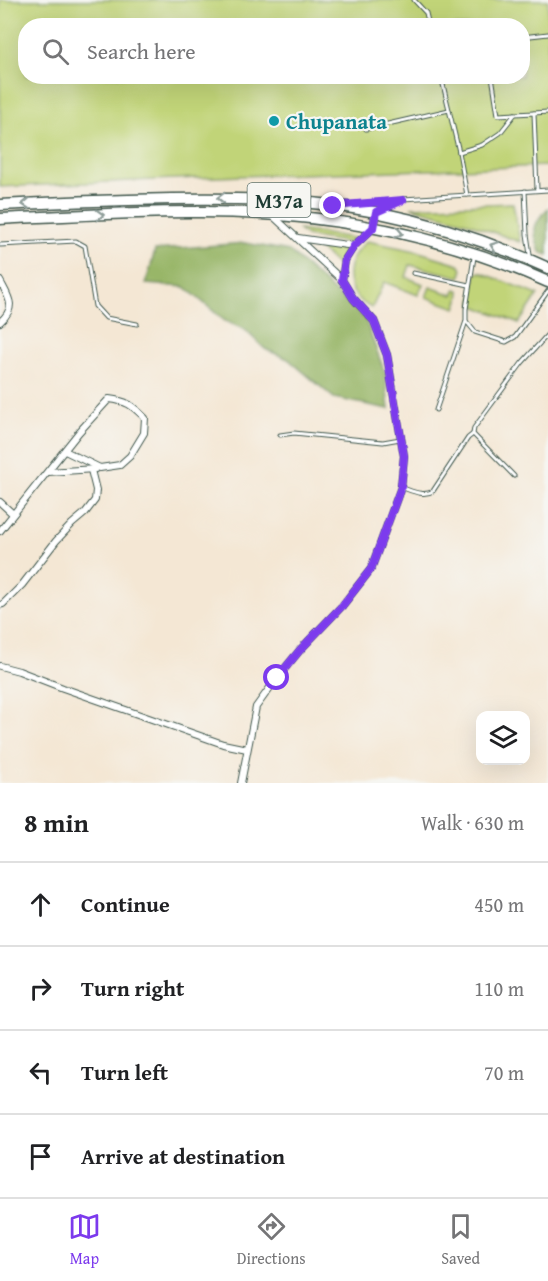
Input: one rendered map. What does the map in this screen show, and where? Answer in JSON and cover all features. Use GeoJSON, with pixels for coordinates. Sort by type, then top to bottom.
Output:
{"type":"FeatureCollection","features":[{"type":"Feature","properties":{"kind":"highway","name":"M37a"},"geometry":{"type":"LineString","coordinates":[[0,205],[99,200],[225,198],[333,206],[376,212],[461,234],[548,268]]}},
{"type":"Feature","properties":{"kind":"highway","name":"M37a"},"geometry":{"type":"LineString","coordinates":[[0,219],[192,212],[272,214],[326,220],[419,237],[474,252],[548,282]]}},
{"type":"Feature","properties":{"kind":"street"},"geometry":{"type":"LineString","coordinates":[[342,280],[345,260],[354,246],[373,228],[376,212]]}},
{"type":"Feature","properties":{"kind":"street"},"geometry":{"type":"LineString","coordinates":[[242,783],[256,707],[300,650],[342,606],[371,569],[401,487],[404,456],[387,355],[374,321],[353,298],[342,280],[272,214]]}},
{"type":"Feature","properties":{"kind":"street"},"geometry":{"type":"LineString","coordinates":[[297,238],[354,246]]}},
{"type":"Feature","properties":{"kind":"street"},"geometry":{"type":"LineString","coordinates":[[0,281],[11,306],[7,315],[0,322]]}},
{"type":"Feature","properties":{"kind":"street"},"geometry":{"type":"LineString","coordinates":[[0,531],[65,451],[109,399],[123,400],[145,418],[144,433],[130,456],[120,465],[91,470],[48,472]]}},
{"type":"Feature","properties":{"kind":"street"},"geometry":{"type":"LineString","coordinates":[[65,451],[99,468]]}},
{"type":"Feature","properties":{"kind":"street"},"geometry":{"type":"LineString","coordinates":[[0,605],[22,585],[56,541],[86,513],[95,500],[96,490],[91,470]]}},
{"type":"Feature","properties":{"kind":"street"},"geometry":{"type":"LineString","coordinates":[[0,502],[13,514]]}},
{"type":"Feature","properties":{"kind":"street"},"geometry":{"type":"LineString","coordinates":[[0,666],[223,744],[247,748]]}},
{"type":"Feature","properties":{"kind":"lane"},"geometry":{"type":"LineString","coordinates":[[414,0],[426,13],[427,18]]}},
{"type":"Feature","properties":{"kind":"lane"},"geometry":{"type":"LineString","coordinates":[[530,36],[548,34]]}},
{"type":"Feature","properties":{"kind":"lane"},"geometry":{"type":"LineString","coordinates":[[443,84],[467,195]]}},
{"type":"Feature","properties":{"kind":"lane"},"geometry":{"type":"LineString","coordinates":[[493,84],[498,115],[548,112]]}},
{"type":"Feature","properties":{"kind":"lane"},"geometry":{"type":"LineString","coordinates":[[366,129],[450,110]]}},
{"type":"Feature","properties":{"kind":"lane"},"geometry":{"type":"LineString","coordinates":[[534,113],[537,190]]}},
{"type":"Feature","properties":{"kind":"lane"},"geometry":{"type":"LineString","coordinates":[[459,152],[482,145],[500,133],[515,114]]}},
{"type":"Feature","properties":{"kind":"lane"},"geometry":{"type":"LineString","coordinates":[[333,206],[548,190]]}},
{"type":"Feature","properties":{"kind":"lane"},"geometry":{"type":"LineString","coordinates":[[525,191],[530,260]]}},
{"type":"Feature","properties":{"kind":"lane"},"geometry":{"type":"LineString","coordinates":[[376,212],[403,200]]}},
{"type":"Feature","properties":{"kind":"lane"},"geometry":{"type":"LineString","coordinates":[[0,245],[76,242],[85,246],[95,306],[106,318],[137,324]]}},
{"type":"Feature","properties":{"kind":"lane"},"geometry":{"type":"LineString","coordinates":[[436,410],[466,321],[474,252]]}},
{"type":"Feature","properties":{"kind":"lane"},"geometry":{"type":"LineString","coordinates":[[413,273],[470,285]]}},
{"type":"Feature","properties":{"kind":"lane"},"geometry":{"type":"LineString","coordinates":[[466,321],[476,332],[506,342],[515,337],[548,291]]}},
{"type":"Feature","properties":{"kind":"lane"},"geometry":{"type":"LineString","coordinates":[[401,487],[423,494],[433,491],[473,434],[474,428],[522,363],[548,334]]}},
{"type":"Feature","properties":{"kind":"lane"},"geometry":{"type":"LineString","coordinates":[[280,435],[294,433],[383,442],[401,439]]}},
{"type":"Feature","properties":{"kind":"lane"},"geometry":{"type":"LineString","coordinates":[[473,434],[514,476]]}},
{"type":"Feature","properties":{"kind":"green space","name":"Chupanata"},"geometry":{"type":"Polygon","coordinates":[[[0,0],[548,0],[548,166],[0,187],[0,0]]]}},
{"type":"Feature","properties":{"kind":"green space"},"geometry":{"type":"Polygon","coordinates":[[[513,203],[520,242],[463,221],[411,207],[513,203]]]}},
{"type":"Feature","properties":{"kind":"green space"},"geometry":{"type":"Polygon","coordinates":[[[548,208],[548,255],[540,252],[535,228],[548,208]]]}},
{"type":"Feature","properties":{"kind":"green space"},"geometry":{"type":"Polygon","coordinates":[[[299,230],[353,238],[350,243],[306,236],[299,230]]]}},
{"type":"Feature","properties":{"kind":"green space"},"geometry":{"type":"Polygon","coordinates":[[[367,241],[416,251],[459,264],[462,274],[460,277],[410,265],[406,277],[423,284],[418,295],[384,282],[372,308],[355,294],[349,277],[353,258],[367,241]]]}},
{"type":"Feature","properties":{"kind":"green space"},"geometry":{"type":"Polygon","coordinates":[[[245,243],[289,251],[365,319],[385,373],[389,409],[334,398],[288,359],[265,349],[244,329],[225,321],[185,287],[146,284],[155,250],[245,243]]]}},
{"type":"Feature","properties":{"kind":"green space"},"geometry":{"type":"Polygon","coordinates":[[[318,245],[344,249],[339,264],[336,264],[318,245]]]}},
{"type":"Feature","properties":{"kind":"green space"},"geometry":{"type":"Polygon","coordinates":[[[480,272],[538,295],[519,323],[472,305],[475,274],[480,272]]]}},
{"type":"Feature","properties":{"kind":"green space"},"geometry":{"type":"Polygon","coordinates":[[[430,287],[453,295],[456,289],[460,291],[456,308],[426,297],[430,287]]]}},
{"type":"Feature","properties":{"kind":"place","name":"Chupanata"},"geometry":{"type":"Point","coordinates":[274,121]}},
{"type":"Feature","properties":{"kind":"route"},"geometry":{"type":"LineString","coordinates":[[277,678],[342,606],[371,569],[401,487],[404,456],[387,355],[374,321],[353,298],[342,280],[345,260],[354,246],[373,228],[376,212],[403,200],[333,206]]}}]}
